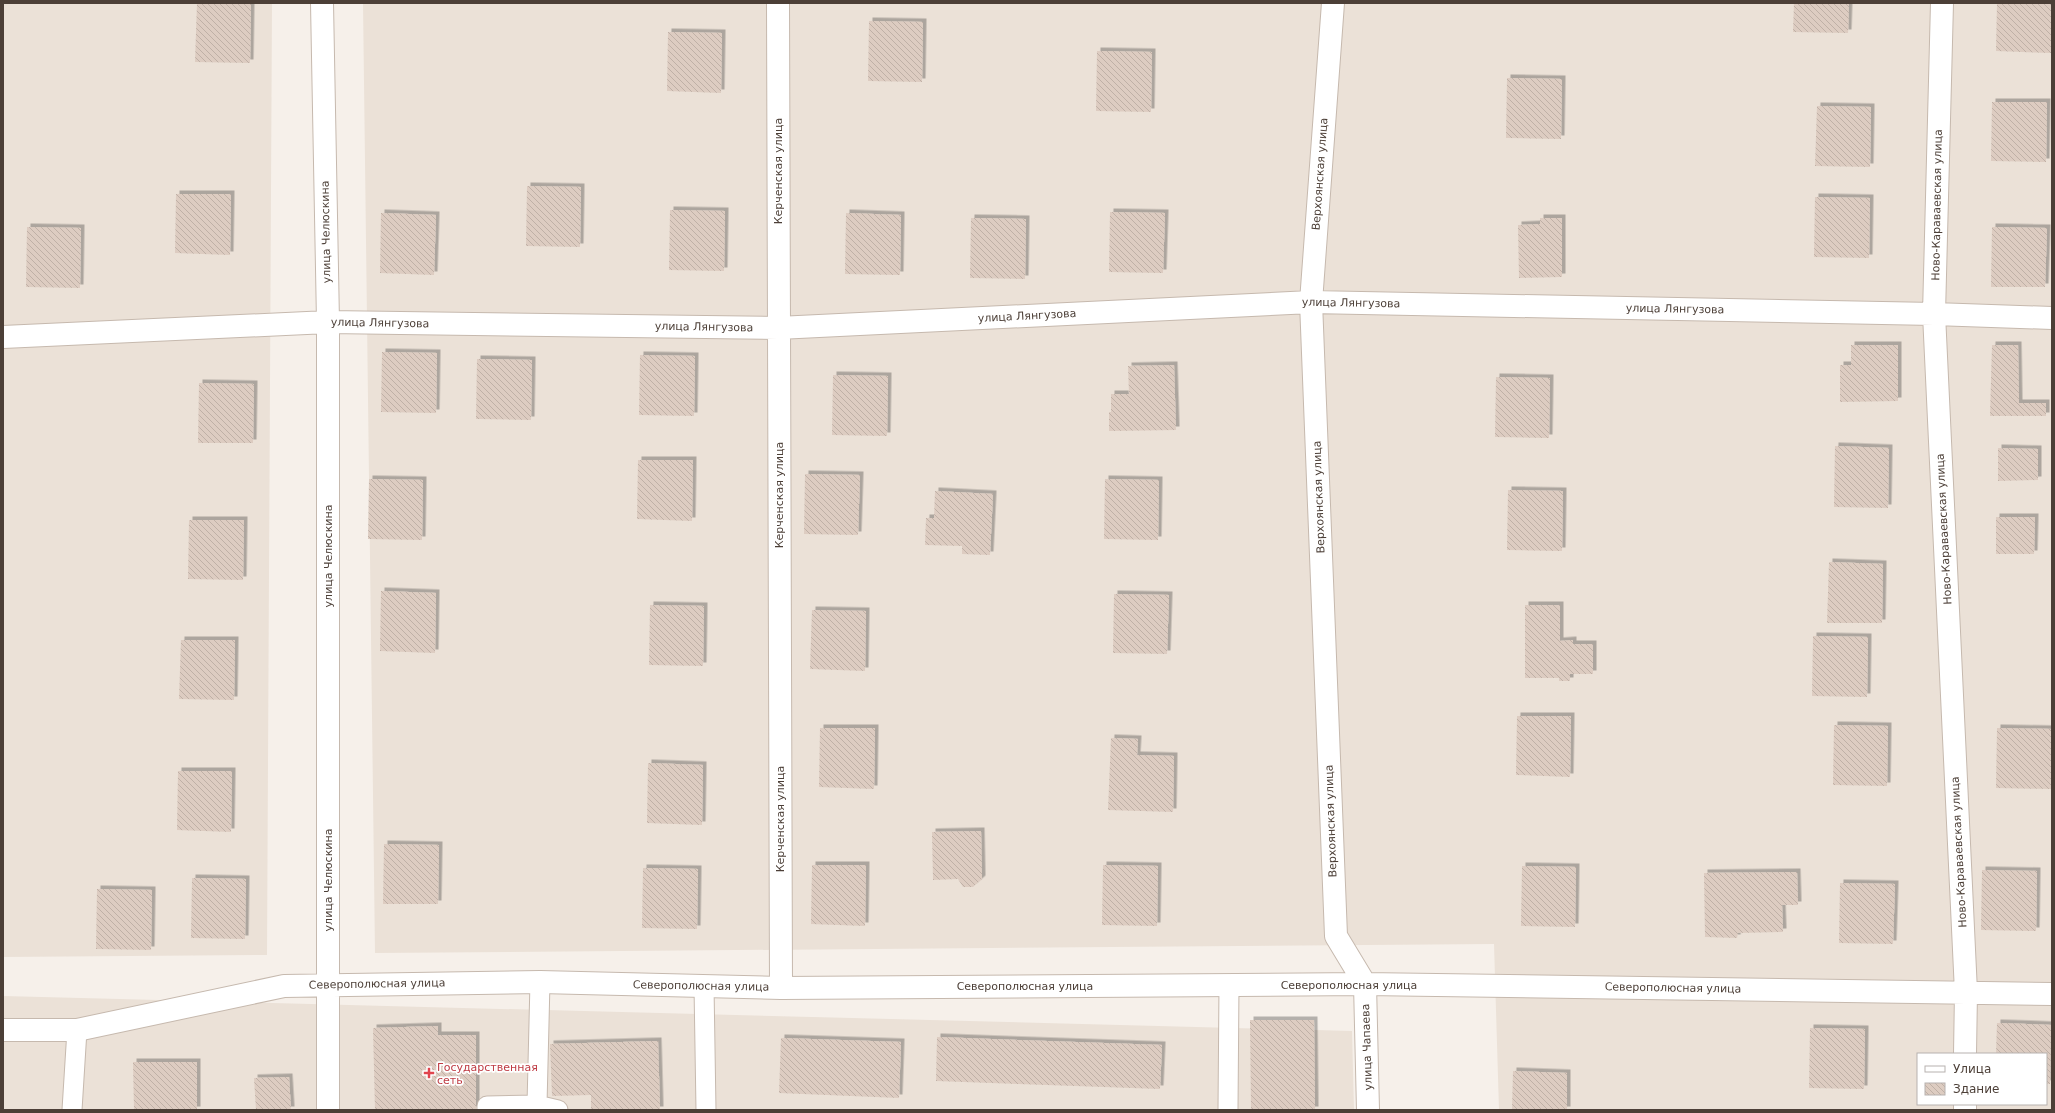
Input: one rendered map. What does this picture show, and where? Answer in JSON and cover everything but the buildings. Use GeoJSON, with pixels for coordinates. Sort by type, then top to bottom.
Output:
{"type":"FeatureCollection","features":[{"type":"Feature","properties":{"kind":"street","name":"улица Челюскина"},"geometry":{"type":"LineString","coordinates":[[322,3],[328,322],[328,1110]]}},
{"type":"Feature","properties":{"kind":"street","name":"Керченская улица"},"geometry":{"type":"LineString","coordinates":[[778,3],[781,988]]}},
{"type":"Feature","properties":{"kind":"street","name":"Верхоянская улица"},"geometry":{"type":"LineString","coordinates":[[1333,3],[1311,302],[1336,936],[1365,984]]}},
{"type":"Feature","properties":{"kind":"street","name":"Ново-Караваевская улица"},"geometry":{"type":"LineString","coordinates":[[1942,3],[1934,314],[1966,992],[1965,1053]]}},
{"type":"Feature","properties":{"kind":"street","name":"улица Лянгузова"},"geometry":{"type":"LineString","coordinates":[[3,337],[328,322],[778,328],[1311,302],[1934,314],[2052,318]]}},
{"type":"Feature","properties":{"kind":"street","name":"Северополюсная улица"},"geometry":{"type":"LineString","coordinates":[[3,1030],[77,1030],[284,986],[327,985],[540,982],[781,988],[1365,984],[2052,994]]}},
{"type":"Feature","properties":{"kind":"street","name":"улица Чапаева"},"geometry":{"type":"LineString","coordinates":[[1365,984],[1368,1110]]}},
{"type":"Feature","properties":{"kind":"lane"},"geometry":{"type":"LineString","coordinates":[[537,1105],[540,982]]}},
{"type":"Feature","properties":{"kind":"lane"},"geometry":{"type":"LineString","coordinates":[[1228,1110],[1229,985]]}},
{"type":"Feature","properties":{"kind":"lane"},"geometry":{"type":"LineString","coordinates":[[704,986],[706,1110]]}},
{"type":"Feature","properties":{"kind":"lane"},"geometry":{"type":"LineString","coordinates":[[72,1110],[77,1030]]}},
{"type":"Feature","properties":{"kind":"lane"},"geometry":{"type":"LineString","coordinates":[[487,1110],[487,1106],[537,1105],[558,1110]]}},
{"type":"Feature","properties":{"kind":"shaded area"},"geometry":{"type":"Polygon","coordinates":[[[3,3],[272,3],[267,955],[3,957],[3,3]]]}},
{"type":"Feature","properties":{"kind":"shaded area"},"geometry":{"type":"Polygon","coordinates":[[[363,3],[2052,3],[2052,1110],[1499,1110],[1494,944],[375,953],[363,3]]]}},
{"type":"Feature","properties":{"kind":"shaded area"},"geometry":{"type":"Polygon","coordinates":[[[3,996],[1352,1031],[1354,1110],[3,1110],[3,996]]]}},
{"type":"Feature","properties":{"kind":"place","name":"Государственная сеть"},"geometry":{"type":"Point","coordinates":[429,1073]}}]}
